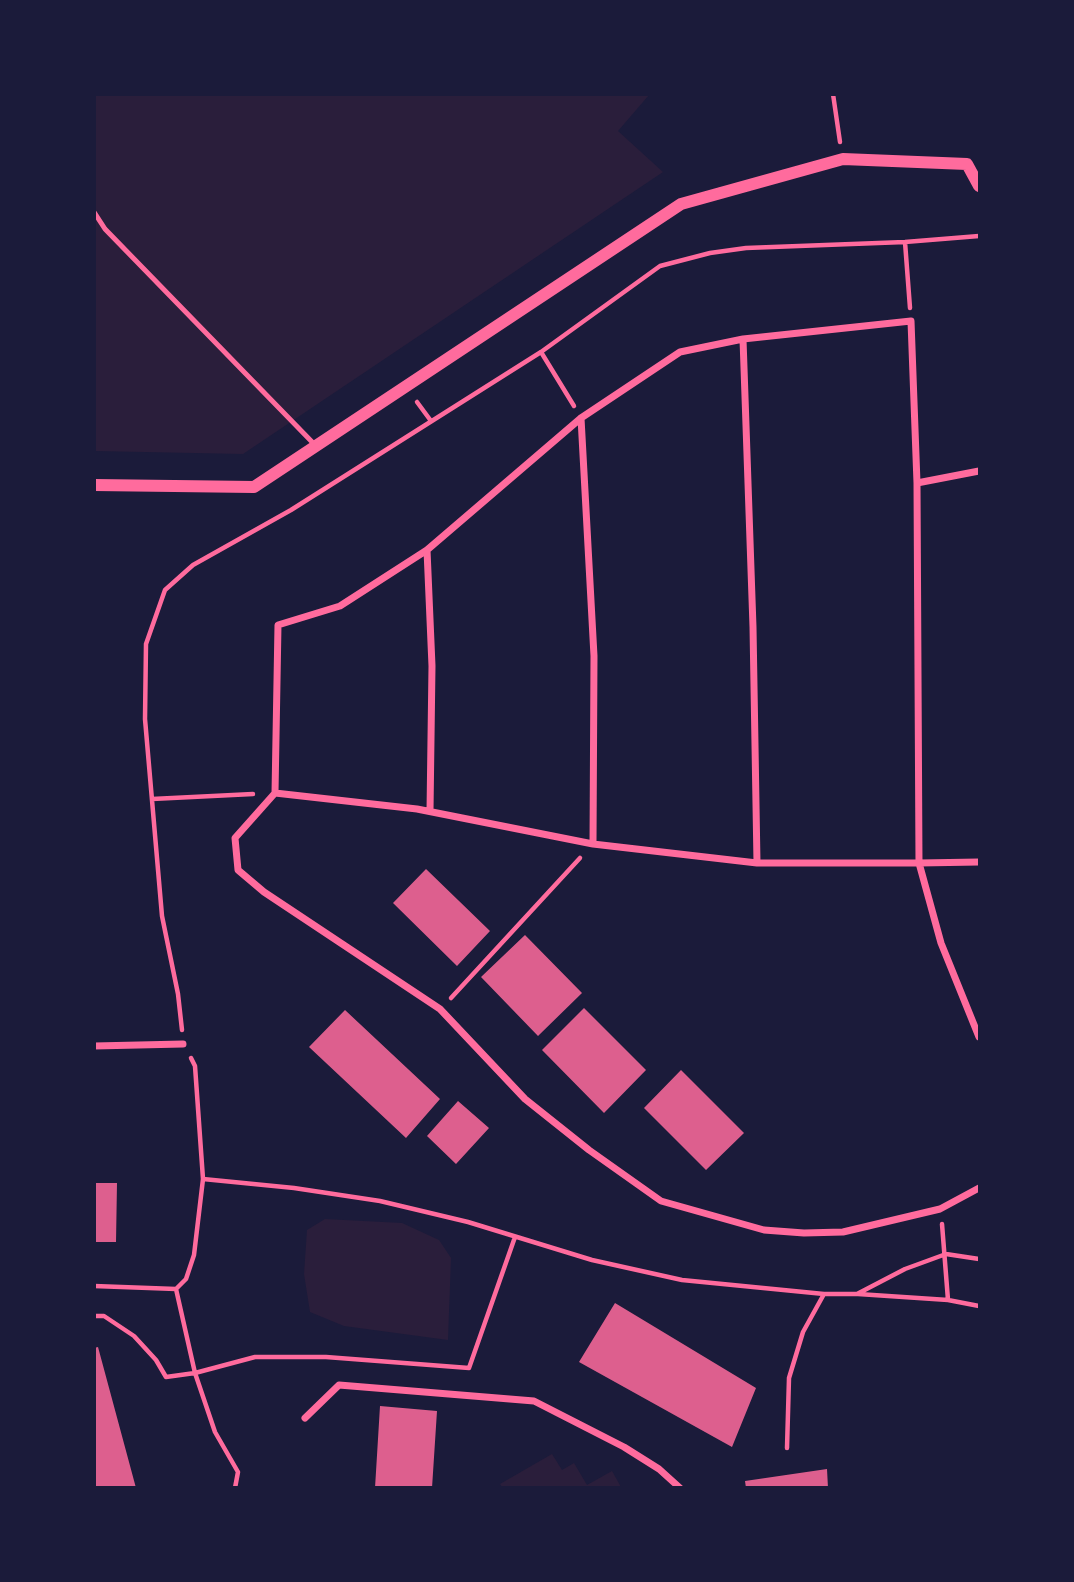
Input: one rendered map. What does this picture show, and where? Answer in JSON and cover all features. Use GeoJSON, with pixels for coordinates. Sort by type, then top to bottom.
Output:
{"type":"FeatureCollection","features":[{"type":"Feature","properties":{"kind":"street"},"geometry":{"type":"LineString","coordinates":[[94,485],[254,487],[681,204],[843,159],[967,164],[979,186]]}},
{"type":"Feature","properties":{"kind":"street"},"geometry":{"type":"LineString","coordinates":[[979,1037],[941,943],[919,863],[917,483],[911,321],[743,339],[680,352],[581,418],[427,550],[340,606],[278,625],[275,793],[235,838],[239,870],[264,892],[440,1009],[525,1099],[589,1150],[661,1200],[764,1230],[843,1232],[940,1209],[979,1188]]}},
{"type":"Feature","properties":{"kind":"street"},"geometry":{"type":"LineString","coordinates":[[743,339],[753,627],[757,863]]}},
{"type":"Feature","properties":{"kind":"street"},"geometry":{"type":"LineString","coordinates":[[581,418],[594,656],[593,844]]}},
{"type":"Feature","properties":{"kind":"street"},"geometry":{"type":"LineString","coordinates":[[917,483],[979,471]]}},
{"type":"Feature","properties":{"kind":"street"},"geometry":{"type":"LineString","coordinates":[[427,550],[432,666],[430,811]]}},
{"type":"Feature","properties":{"kind":"street"},"geometry":{"type":"LineString","coordinates":[[275,793],[430,811],[593,844],[757,863],[979,862]]}},
{"type":"Feature","properties":{"kind":"street"},"geometry":{"type":"LineString","coordinates":[[94,1046],[183,1044]]}},
{"type":"Feature","properties":{"kind":"street"},"geometry":{"type":"LineString","coordinates":[[305,1418],[339,1385],[534,1401],[624,1447],[659,1469],[680,1488]]}},
{"type":"Feature","properties":{"kind":"lane"},"geometry":{"type":"LineString","coordinates":[[94,212],[105,229],[316,446]]}},
{"type":"Feature","properties":{"kind":"path"},"geometry":{"type":"LineString","coordinates":[[833,94],[843,159]]}},
{"type":"Feature","properties":{"kind":"path"},"geometry":{"type":"LineString","coordinates":[[94,1286],[176,1289],[186,1279],[194,1255],[203,1179],[195,1066],[183,1044],[178,994],[162,916],[145,719],[146,644],[165,590],[193,565],[291,510],[541,352],[660,265],[746,248],[905,242],[979,236]]}},
{"type":"Feature","properties":{"kind":"path"},"geometry":{"type":"LineString","coordinates":[[905,242],[911,321]]}},
{"type":"Feature","properties":{"kind":"path"},"geometry":{"type":"LineString","coordinates":[[541,352],[581,418]]}},
{"type":"Feature","properties":{"kind":"path"},"geometry":{"type":"LineString","coordinates":[[152,799],[275,793]]}},
{"type":"Feature","properties":{"kind":"path"},"geometry":{"type":"LineString","coordinates":[[440,1009],[593,844]]}},
{"type":"Feature","properties":{"kind":"path"},"geometry":{"type":"LineString","coordinates":[[203,1179],[380,1200],[468,1222],[592,1260],[682,1280],[824,1294],[948,1300],[979,1306]]}},
{"type":"Feature","properties":{"kind":"path"},"geometry":{"type":"LineString","coordinates":[[940,1209],[948,1300]]}},
{"type":"Feature","properties":{"kind":"path"},"geometry":{"type":"LineString","coordinates":[[94,1316],[104,1316],[134,1336],[156,1360],[166,1377],[195,1373],[255,1357],[326,1357],[469,1368],[515,1237]]}},
{"type":"Feature","properties":{"kind":"path"},"geometry":{"type":"LineString","coordinates":[[857,1294],[905,1269],[946,1254],[979,1259]]}},
{"type":"Feature","properties":{"kind":"path"},"geometry":{"type":"LineString","coordinates":[[176,1289],[195,1373],[215,1433],[238,1472],[235,1488]]}},
{"type":"Feature","properties":{"kind":"path"},"geometry":{"type":"LineString","coordinates":[[787,1448],[789,1378],[803,1332],[824,1294]]}},
{"type":"Feature","properties":{"kind":"shaded area"},"geometry":{"type":"Polygon","coordinates":[[[95,95],[649,95],[618,131],[663,172],[243,454],[95,451],[95,95]]]}},
{"type":"Feature","properties":{"kind":"shaded area"},"geometry":{"type":"Polygon","coordinates":[[[325,1219],[402,1223],[439,1240],[451,1258],[448,1340],[344,1326],[310,1312],[304,1274],[307,1230],[325,1219]]]}},
{"type":"Feature","properties":{"kind":"shaded area"},"geometry":{"type":"Polygon","coordinates":[[[552,1454],[562,1470],[574,1463],[587,1485],[612,1471],[621,1487],[502,1487],[500,1484],[552,1454]]]}},
{"type":"Feature","properties":{"kind":"building"},"geometry":{"type":"Polygon","coordinates":[[[426,869],[490,931],[457,966],[393,903],[426,869]]]}},
{"type":"Feature","properties":{"kind":"building"},"geometry":{"type":"Polygon","coordinates":[[[525,935],[582,993],[538,1036],[481,977],[525,935]]]}},
{"type":"Feature","properties":{"kind":"building"},"geometry":{"type":"Polygon","coordinates":[[[584,1008],[646,1070],[604,1113],[542,1050],[584,1008]]]}},
{"type":"Feature","properties":{"kind":"building"},"geometry":{"type":"Polygon","coordinates":[[[345,1010],[440,1099],[406,1138],[309,1047],[345,1010]]]}},
{"type":"Feature","properties":{"kind":"building"},"geometry":{"type":"Polygon","coordinates":[[[681,1070],[744,1133],[706,1170],[644,1108],[681,1070]]]}},
{"type":"Feature","properties":{"kind":"building"},"geometry":{"type":"Polygon","coordinates":[[[458,1101],[489,1128],[456,1164],[427,1136],[458,1101]]]}},
{"type":"Feature","properties":{"kind":"building"},"geometry":{"type":"Polygon","coordinates":[[[94,1183],[117,1183],[116,1242],[94,1242],[94,1183]]]}},
{"type":"Feature","properties":{"kind":"building"},"geometry":{"type":"Polygon","coordinates":[[[615,1303],[756,1388],[732,1447],[579,1362],[615,1303]]]}},
{"type":"Feature","properties":{"kind":"building"},"geometry":{"type":"Polygon","coordinates":[[[98,1347],[136,1488],[94,1488],[94,1348],[98,1347]]]}},
{"type":"Feature","properties":{"kind":"building"},"geometry":{"type":"Polygon","coordinates":[[[380,1406],[437,1411],[432,1488],[375,1488],[380,1406]]]}},
{"type":"Feature","properties":{"kind":"building"},"geometry":{"type":"Polygon","coordinates":[[[827,1469],[828,1488],[746,1488],[745,1481],[827,1469]]]}}]}
